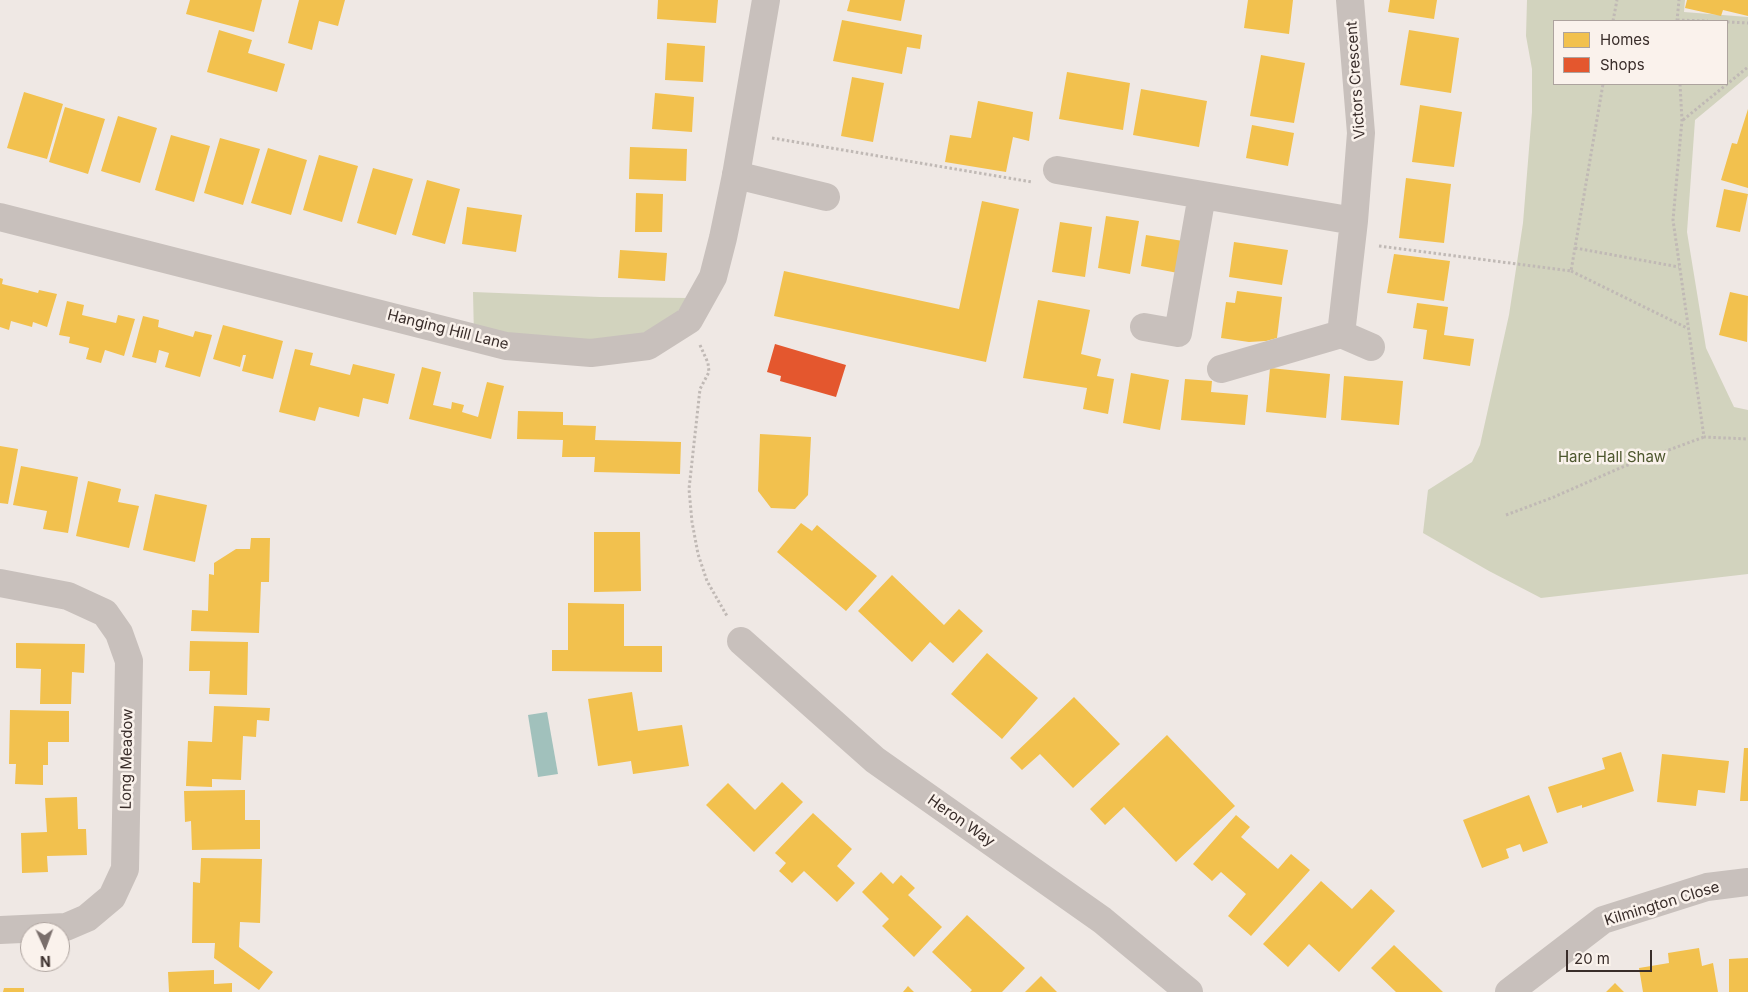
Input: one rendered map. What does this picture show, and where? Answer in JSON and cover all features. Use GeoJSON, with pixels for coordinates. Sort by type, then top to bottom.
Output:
{"type":"FeatureCollection","features":[{"type":"Feature","properties":{"kind":"street","name":"Hanging Hill Lane"},"geometry":{"type":"LineString","coordinates":[[0,217],[506,346],[591,352],[648,346],[689,320],[713,277],[736,175],[766,0]]}},
{"type":"Feature","properties":{"kind":"street","name":"Victors Crescent"},"geometry":{"type":"LineString","coordinates":[[1341,334],[1353,232],[1361,133],[1350,0]]}},
{"type":"Feature","properties":{"kind":"street"},"geometry":{"type":"LineString","coordinates":[[1058,170],[1202,195],[1353,232]]}},
{"type":"Feature","properties":{"kind":"street"},"geometry":{"type":"LineString","coordinates":[[736,175],[826,197]]}},
{"type":"Feature","properties":{"kind":"street"},"geometry":{"type":"LineString","coordinates":[[1144,328],[1178,333],[1202,195]]}},
{"type":"Feature","properties":{"kind":"street"},"geometry":{"type":"LineString","coordinates":[[1221,369],[1341,334],[1371,347]]}},
{"type":"Feature","properties":{"kind":"street","name":"Long Meadow"},"geometry":{"type":"LineString","coordinates":[[0,583],[68,596],[105,613],[119,633],[128,661],[125,869],[112,897],[87,918],[66,927],[0,930]]}},
{"type":"Feature","properties":{"kind":"street","name":"Heron Way"},"geometry":{"type":"LineString","coordinates":[[740,641],[875,760],[1102,920],[1190,992]]}},
{"type":"Feature","properties":{"kind":"street","name":"Kilmington Close"},"geometry":{"type":"LineString","coordinates":[[1509,992],[1603,920],[1706,887],[1748,882]]}},
{"type":"Feature","properties":{"kind":"path"},"geometry":{"type":"LineString","coordinates":[[1614,20],[1617,0]]}},
{"type":"Feature","properties":{"kind":"path"},"geometry":{"type":"LineString","coordinates":[[1677,20],[1679,0]]}},
{"type":"Feature","properties":{"kind":"path"},"geometry":{"type":"LineString","coordinates":[[1728,22],[1748,23]]}},
{"type":"Feature","properties":{"kind":"path"},"geometry":{"type":"LineString","coordinates":[[1728,83],[1748,67]]}},
{"type":"Feature","properties":{"kind":"path"},"geometry":{"type":"LineString","coordinates":[[1571,270],[1603,85]]}},
{"type":"Feature","properties":{"kind":"path"},"geometry":{"type":"LineString","coordinates":[[1680,85],[1682,120],[1672,220],[1704,437]]}},
{"type":"Feature","properties":{"kind":"path"},"geometry":{"type":"LineString","coordinates":[[1682,120],[1726,85]]}},
{"type":"Feature","properties":{"kind":"path"},"geometry":{"type":"LineString","coordinates":[[743,133],[1056,186],[1058,170]]}},
{"type":"Feature","properties":{"kind":"path"},"geometry":{"type":"LineString","coordinates":[[1353,232],[1571,270],[1688,328]]}},
{"type":"Feature","properties":{"kind":"path"},"geometry":{"type":"LineString","coordinates":[[1575,248],[1679,267]]}},
{"type":"Feature","properties":{"kind":"path"},"geometry":{"type":"LineString","coordinates":[[689,320],[708,363],[709,372],[700,389],[690,489],[692,522],[698,554],[707,581],[740,641]]}},
{"type":"Feature","properties":{"kind":"path"},"geometry":{"type":"LineString","coordinates":[[1506,515],[1554,497],[1620,468],[1704,437],[1748,439]]}},
{"type":"Feature","properties":{"kind":"green space","name":"Hare Hall Shaw"},"geometry":{"type":"Polygon","coordinates":[[[1527,0],[1685,0],[1684,12],[1748,17],[1748,76],[1695,120],[1687,232],[1706,348],[1734,407],[1748,410],[1748,574],[1541,598],[1423,533],[1428,490],[1472,462],[1480,445],[1509,315],[1523,223],[1532,112],[1532,69],[1526,36],[1527,0]]]}},
{"type":"Feature","properties":{"kind":"green space"},"geometry":{"type":"Polygon","coordinates":[[[473,292],[689,298],[648,346],[474,337],[473,292]]]}},
{"type":"Feature","properties":{"kind":"water"},"geometry":{"type":"Polygon","coordinates":[[[547,712],[558,774],[538,777],[528,715],[547,712]]]}},
{"type":"Feature","properties":{"kind":"building: Homes"},"geometry":{"type":"Polygon","coordinates":[[[190,0],[262,0],[254,32],[186,14],[190,0]]]}},
{"type":"Feature","properties":{"kind":"building: Homes"},"geometry":{"type":"Polygon","coordinates":[[[299,0],[345,0],[338,26],[319,21],[312,50],[288,43],[299,0]]]}},
{"type":"Feature","properties":{"kind":"building: Homes"},"geometry":{"type":"Polygon","coordinates":[[[658,0],[718,0],[716,23],[657,19],[658,0]]]}},
{"type":"Feature","properties":{"kind":"building: Homes"},"geometry":{"type":"Polygon","coordinates":[[[850,0],[905,0],[901,21],[847,11],[850,0]]]}},
{"type":"Feature","properties":{"kind":"building: Homes"},"geometry":{"type":"Polygon","coordinates":[[[1248,0],[1293,0],[1289,34],[1244,28],[1248,0]]]}},
{"type":"Feature","properties":{"kind":"building: Homes"},"geometry":{"type":"Polygon","coordinates":[[[1390,0],[1437,0],[1434,19],[1388,12],[1390,0]]]}},
{"type":"Feature","properties":{"kind":"building: Homes"},"geometry":{"type":"Polygon","coordinates":[[[1687,0],[1748,0],[1748,16],[1723,10],[1721,16],[1685,8],[1687,0]]]}},
{"type":"Feature","properties":{"kind":"building: Homes"},"geometry":{"type":"Polygon","coordinates":[[[842,20],[922,35],[920,49],[907,47],[902,74],[833,61],[842,20]]]}},
{"type":"Feature","properties":{"kind":"building: Homes"},"geometry":{"type":"Polygon","coordinates":[[[219,30],[252,40],[248,53],[285,64],[277,92],[207,72],[219,30]]]}},
{"type":"Feature","properties":{"kind":"building: Homes"},"geometry":{"type":"Polygon","coordinates":[[[1409,30],[1459,38],[1451,93],[1400,85],[1409,30]]]}},
{"type":"Feature","properties":{"kind":"building: Homes"},"geometry":{"type":"Polygon","coordinates":[[[667,43],[705,46],[703,82],[665,80],[667,43]]]}},
{"type":"Feature","properties":{"kind":"building: Homes"},"geometry":{"type":"Polygon","coordinates":[[[1261,55],[1305,63],[1294,123],[1250,116],[1261,55]]]}},
{"type":"Feature","properties":{"kind":"building: Homes"},"geometry":{"type":"Polygon","coordinates":[[[1067,72],[1130,83],[1123,130],[1059,119],[1067,72]]]}},
{"type":"Feature","properties":{"kind":"building: Homes"},"geometry":{"type":"Polygon","coordinates":[[[852,77],[884,83],[873,142],[841,136],[852,77]]]}},
{"type":"Feature","properties":{"kind":"building: Homes"},"geometry":{"type":"Polygon","coordinates":[[[1141,89],[1207,101],[1199,147],[1133,135],[1141,89]]]}},
{"type":"Feature","properties":{"kind":"building: Homes"},"geometry":{"type":"Polygon","coordinates":[[[24,92],[63,104],[47,159],[7,148],[24,92]]]}},
{"type":"Feature","properties":{"kind":"building: Homes"},"geometry":{"type":"Polygon","coordinates":[[[655,93],[694,97],[692,132],[652,129],[655,93]]]}},
{"type":"Feature","properties":{"kind":"building: Homes"},"geometry":{"type":"Polygon","coordinates":[[[978,101],[1033,112],[1029,141],[1013,137],[1006,172],[945,162],[950,135],[971,138],[978,101]]]}},
{"type":"Feature","properties":{"kind":"building: Homes"},"geometry":{"type":"Polygon","coordinates":[[[1420,105],[1462,112],[1454,167],[1412,162],[1420,105]]]}},
{"type":"Feature","properties":{"kind":"building: Homes"},"geometry":{"type":"Polygon","coordinates":[[[65,107],[105,119],[88,174],[49,162],[65,107]]]}},
{"type":"Feature","properties":{"kind":"building: Homes"},"geometry":{"type":"Polygon","coordinates":[[[1748,109],[1748,188],[1721,180],[1732,143],[1737,144],[1748,109]]]}},
{"type":"Feature","properties":{"kind":"building: Homes"},"geometry":{"type":"Polygon","coordinates":[[[118,116],[157,128],[140,183],[101,171],[118,116]]]}},
{"type":"Feature","properties":{"kind":"building: Homes"},"geometry":{"type":"Polygon","coordinates":[[[1252,125],[1294,133],[1288,166],[1246,158],[1252,125]]]}},
{"type":"Feature","properties":{"kind":"building: Homes"},"geometry":{"type":"Polygon","coordinates":[[[171,135],[210,146],[194,202],[155,190],[171,135]]]}},
{"type":"Feature","properties":{"kind":"building: Homes"},"geometry":{"type":"Polygon","coordinates":[[[220,138],[260,149],[243,205],[204,193],[220,138]]]}},
{"type":"Feature","properties":{"kind":"building: Homes"},"geometry":{"type":"Polygon","coordinates":[[[630,147],[687,149],[686,181],[629,179],[630,147]]]}},
{"type":"Feature","properties":{"kind":"building: Homes"},"geometry":{"type":"Polygon","coordinates":[[[268,148],[307,160],[291,215],[251,203],[268,148]]]}},
{"type":"Feature","properties":{"kind":"building: Homes"},"geometry":{"type":"Polygon","coordinates":[[[319,155],[358,166],[342,222],[303,210],[319,155]]]}},
{"type":"Feature","properties":{"kind":"building: Homes"},"geometry":{"type":"Polygon","coordinates":[[[373,168],[413,179],[396,235],[357,223],[373,168]]]}},
{"type":"Feature","properties":{"kind":"building: Homes"},"geometry":{"type":"Polygon","coordinates":[[[1406,178],[1451,184],[1444,243],[1399,238],[1406,178]]]}},
{"type":"Feature","properties":{"kind":"building: Homes"},"geometry":{"type":"Polygon","coordinates":[[[427,180],[460,189],[445,244],[412,235],[427,180]]]}},
{"type":"Feature","properties":{"kind":"building: Homes"},"geometry":{"type":"Polygon","coordinates":[[[1724,189],[1748,194],[1740,232],[1716,227],[1724,189]]]}},
{"type":"Feature","properties":{"kind":"building: Homes"},"geometry":{"type":"Polygon","coordinates":[[[636,193],[663,194],[662,232],[635,232],[636,193]]]}},
{"type":"Feature","properties":{"kind":"building: Homes"},"geometry":{"type":"Polygon","coordinates":[[[982,201],[1019,209],[986,362],[774,316],[784,271],[959,309],[982,201]]]}},
{"type":"Feature","properties":{"kind":"building: Homes"},"geometry":{"type":"Polygon","coordinates":[[[467,207],[522,215],[516,252],[462,244],[467,207]]]}},
{"type":"Feature","properties":{"kind":"building: Homes"},"geometry":{"type":"Polygon","coordinates":[[[1106,216],[1139,221],[1130,274],[1098,268],[1106,216]]]}},
{"type":"Feature","properties":{"kind":"building: Homes"},"geometry":{"type":"Polygon","coordinates":[[[1060,222],[1092,227],[1085,277],[1052,272],[1060,222]]]}},
{"type":"Feature","properties":{"kind":"building: Homes"},"geometry":{"type":"Polygon","coordinates":[[[1146,235],[1183,241],[1178,273],[1141,266],[1146,235]]]}},
{"type":"Feature","properties":{"kind":"building: Homes"},"geometry":{"type":"Polygon","coordinates":[[[1234,242],[1288,250],[1282,285],[1229,277],[1234,242]]]}},
{"type":"Feature","properties":{"kind":"building: Homes"},"geometry":{"type":"Polygon","coordinates":[[[620,250],[667,253],[665,281],[618,278],[620,250]]]}},
{"type":"Feature","properties":{"kind":"building: Homes"},"geometry":{"type":"Polygon","coordinates":[[[1394,254],[1450,261],[1444,301],[1387,293],[1394,254]]]}},
{"type":"Feature","properties":{"kind":"building: Homes"},"geometry":{"type":"Polygon","coordinates":[[[0,278],[3,279],[2,284],[38,293],[39,290],[57,294],[47,327],[33,322],[32,327],[11,321],[9,330],[0,327],[0,278]]]}},
{"type":"Feature","properties":{"kind":"building: Homes"},"geometry":{"type":"Polygon","coordinates":[[[1237,291],[1282,297],[1277,338],[1249,342],[1221,338],[1226,302],[1235,303],[1237,291]]]}},
{"type":"Feature","properties":{"kind":"building: Homes"},"geometry":{"type":"Polygon","coordinates":[[[1730,292],[1748,296],[1747,342],[1719,335],[1730,292]]]}},
{"type":"Feature","properties":{"kind":"building: Homes"},"geometry":{"type":"Polygon","coordinates":[[[1038,300],[1090,310],[1081,354],[1101,359],[1097,376],[1114,379],[1108,414],[1083,409],[1087,388],[1023,378],[1038,300]]]}},
{"type":"Feature","properties":{"kind":"building: Homes"},"geometry":{"type":"Polygon","coordinates":[[[67,301],[84,305],[82,315],[116,323],[118,315],[135,319],[124,356],[105,350],[101,363],[86,359],[89,348],[69,343],[70,337],[59,335],[67,301]]]}},
{"type":"Feature","properties":{"kind":"building: Homes"},"geometry":{"type":"Polygon","coordinates":[[[1417,303],[1448,307],[1444,335],[1474,339],[1470,366],[1423,359],[1427,330],[1413,328],[1417,303]]]}},
{"type":"Feature","properties":{"kind":"building: Homes"},"geometry":{"type":"Polygon","coordinates":[[[143,316],[159,320],[158,327],[193,337],[195,331],[212,335],[200,377],[165,367],[169,353],[159,350],[156,363],[132,357],[143,316]]]}},
{"type":"Feature","properties":{"kind":"building: Homes"},"geometry":{"type":"Polygon","coordinates":[[[223,325],[283,341],[273,379],[242,371],[246,355],[243,355],[240,367],[213,359],[223,325]]]}},
{"type":"Feature","properties":{"kind":"building: Homes"},"geometry":{"type":"Polygon","coordinates":[[[295,349],[313,353],[310,365],[350,375],[353,364],[395,374],[388,404],[363,398],[359,417],[319,407],[315,421],[279,412],[295,349]]]}},
{"type":"Feature","properties":{"kind":"building: Homes"},"geometry":{"type":"Polygon","coordinates":[[[422,367],[441,372],[433,405],[451,409],[452,402],[464,405],[462,412],[478,417],[487,382],[504,386],[491,439],[409,419],[422,367]]]}},
{"type":"Feature","properties":{"kind":"building: Homes"},"geometry":{"type":"Polygon","coordinates":[[[1270,368],[1330,374],[1326,418],[1266,412],[1270,368]]]}},
{"type":"Feature","properties":{"kind":"building: Homes"},"geometry":{"type":"Polygon","coordinates":[[[1131,373],[1169,380],[1160,430],[1123,423],[1131,373]]]}},
{"type":"Feature","properties":{"kind":"building: Homes"},"geometry":{"type":"Polygon","coordinates":[[[1344,376],[1403,381],[1399,425],[1341,420],[1344,376]]]}},
{"type":"Feature","properties":{"kind":"building: Homes"},"geometry":{"type":"Polygon","coordinates":[[[1185,379],[1212,381],[1211,392],[1248,395],[1245,425],[1181,420],[1185,379]]]}},
{"type":"Feature","properties":{"kind":"building: Homes"},"geometry":{"type":"Polygon","coordinates":[[[518,411],[563,412],[563,425],[596,426],[595,440],[681,442],[680,474],[594,472],[595,457],[562,457],[563,440],[517,439],[518,411]]]}},
{"type":"Feature","properties":{"kind":"building: Homes"},"geometry":{"type":"Polygon","coordinates":[[[760,434],[811,437],[808,495],[795,509],[771,508],[758,491],[760,434]]]}},
{"type":"Feature","properties":{"kind":"building: Homes"},"geometry":{"type":"Polygon","coordinates":[[[0,446],[18,449],[8,504],[0,503],[0,446]]]}},
{"type":"Feature","properties":{"kind":"building: Homes"},"geometry":{"type":"Polygon","coordinates":[[[21,466],[78,477],[68,533],[43,529],[47,511],[13,505],[21,466]]]}},
{"type":"Feature","properties":{"kind":"building: Homes"},"geometry":{"type":"Polygon","coordinates":[[[88,481],[121,489],[118,502],[139,506],[129,548],[76,536],[88,481]]]}},
{"type":"Feature","properties":{"kind":"building: Homes"},"geometry":{"type":"Polygon","coordinates":[[[155,494],[207,505],[195,562],[143,550],[155,494]]]}},
{"type":"Feature","properties":{"kind":"building: Homes"},"geometry":{"type":"Polygon","coordinates":[[[801,523],[812,531],[817,525],[877,576],[846,611],[777,552],[801,523]]]}},
{"type":"Feature","properties":{"kind":"building: Homes"},"geometry":{"type":"Polygon","coordinates":[[[594,532],[640,532],[641,591],[594,592],[594,532]]]}},
{"type":"Feature","properties":{"kind":"building: Homes"},"geometry":{"type":"Polygon","coordinates":[[[251,538],[270,538],[269,582],[261,582],[259,633],[191,631],[192,610],[208,611],[209,574],[214,575],[214,563],[236,549],[250,549],[251,538]]]}},
{"type":"Feature","properties":{"kind":"building: Homes"},"geometry":{"type":"Polygon","coordinates":[[[892,575],[944,625],[959,609],[983,631],[953,663],[930,642],[912,662],[858,611],[892,575]]]}},
{"type":"Feature","properties":{"kind":"building: Homes"},"geometry":{"type":"Polygon","coordinates":[[[568,603],[624,604],[624,646],[662,646],[662,672],[552,671],[552,650],[568,650],[568,603]]]}},
{"type":"Feature","properties":{"kind":"building: Homes"},"geometry":{"type":"Polygon","coordinates":[[[190,641],[248,642],[247,695],[209,694],[210,671],[189,671],[190,641]]]}},
{"type":"Feature","properties":{"kind":"building: Homes"},"geometry":{"type":"Polygon","coordinates":[[[16,643],[85,644],[84,673],[72,672],[71,704],[40,704],[41,669],[16,668],[16,643]]]}},
{"type":"Feature","properties":{"kind":"building: Homes"},"geometry":{"type":"Polygon","coordinates":[[[987,653],[1038,698],[1002,739],[951,694],[987,653]]]}},
{"type":"Feature","properties":{"kind":"building: Homes"},"geometry":{"type":"Polygon","coordinates":[[[632,692],[638,731],[682,725],[689,766],[633,774],[631,761],[598,766],[588,699],[632,692]]]}},
{"type":"Feature","properties":{"kind":"building: Homes"},"geometry":{"type":"Polygon","coordinates":[[[1074,697],[1120,744],[1073,788],[1040,754],[1022,770],[1010,758],[1074,697]]]}},
{"type":"Feature","properties":{"kind":"building: Homes"},"geometry":{"type":"Polygon","coordinates":[[[214,706],[270,708],[269,721],[257,720],[256,737],[243,736],[241,780],[212,779],[212,787],[186,786],[188,741],[212,742],[214,706]]]}},
{"type":"Feature","properties":{"kind":"building: Homes"},"geometry":{"type":"Polygon","coordinates":[[[10,710],[69,711],[69,742],[48,742],[48,765],[43,765],[43,785],[15,784],[16,764],[9,764],[10,710]]]}},
{"type":"Feature","properties":{"kind":"building: Homes"},"geometry":{"type":"Polygon","coordinates":[[[1167,735],[1235,806],[1176,862],[1124,807],[1105,825],[1090,809],[1167,735]]]}},
{"type":"Feature","properties":{"kind":"building: Homes"},"geometry":{"type":"Polygon","coordinates":[[[1744,748],[1748,748],[1748,801],[1740,801],[1744,748]]]}},
{"type":"Feature","properties":{"kind":"building: Homes"},"geometry":{"type":"Polygon","coordinates":[[[1621,752],[1634,791],[1582,808],[1582,805],[1557,813],[1548,787],[1605,769],[1602,758],[1621,752]]]}},
{"type":"Feature","properties":{"kind":"building: Homes"},"geometry":{"type":"Polygon","coordinates":[[[1662,754],[1729,761],[1725,793],[1698,790],[1696,806],[1657,802],[1662,754]]]}},
{"type":"Feature","properties":{"kind":"building: Homes"},"geometry":{"type":"Polygon","coordinates":[[[782,782],[803,802],[754,852],[706,805],[728,783],[755,810],[782,782]]]}},
{"type":"Feature","properties":{"kind":"building: Homes"},"geometry":{"type":"Polygon","coordinates":[[[245,790],[245,820],[260,820],[260,849],[192,850],[191,821],[185,822],[184,791],[245,790]]]}},
{"type":"Feature","properties":{"kind":"building: Homes"},"geometry":{"type":"Polygon","coordinates":[[[1529,795],[1548,843],[1523,852],[1520,844],[1506,849],[1509,858],[1482,868],[1463,820],[1529,795]]]}},
{"type":"Feature","properties":{"kind":"building: Homes"},"geometry":{"type":"Polygon","coordinates":[[[77,797],[78,829],[86,829],[87,855],[47,856],[48,872],[22,873],[21,833],[47,832],[45,798],[77,797]]]}},
{"type":"Feature","properties":{"kind":"building: Homes"},"geometry":{"type":"Polygon","coordinates":[[[813,813],[852,849],[837,866],[855,883],[837,902],[804,871],[792,883],[779,871],[786,863],[775,853],[813,813]]]}},
{"type":"Feature","properties":{"kind":"building: Homes"},"geometry":{"type":"Polygon","coordinates":[[[1236,815],[1250,827],[1241,837],[1278,869],[1291,854],[1310,870],[1251,936],[1228,916],[1246,894],[1221,872],[1212,881],[1193,864],[1236,815]]]}},
{"type":"Feature","properties":{"kind":"building: Homes"},"geometry":{"type":"Polygon","coordinates":[[[201,858],[262,859],[260,923],[240,922],[239,947],[273,972],[259,990],[214,958],[215,943],[192,943],[193,882],[200,883],[201,858]]]}},
{"type":"Feature","properties":{"kind":"building: Homes"},"geometry":{"type":"Polygon","coordinates":[[[881,872],[893,884],[901,875],[915,888],[908,895],[942,927],[914,957],[882,926],[889,919],[862,892],[881,872]]]}},
{"type":"Feature","properties":{"kind":"building: Homes"},"geometry":{"type":"Polygon","coordinates":[[[1321,881],[1352,909],[1371,889],[1395,911],[1339,972],[1309,944],[1288,967],[1263,944],[1321,881]]]}},
{"type":"Feature","properties":{"kind":"building: Homes"},"geometry":{"type":"Polygon","coordinates":[[[967,915],[1025,968],[1002,992],[970,992],[972,990],[932,952],[967,915]]]}},
{"type":"Feature","properties":{"kind":"building: Homes"},"geometry":{"type":"Polygon","coordinates":[[[1394,945],[1443,992],[1396,992],[1371,968],[1394,945]]]}},
{"type":"Feature","properties":{"kind":"building: Homes"},"geometry":{"type":"Polygon","coordinates":[[[1699,948],[1702,966],[1713,963],[1718,992],[1643,992],[1639,968],[1669,963],[1668,953],[1699,948]]]}},
{"type":"Feature","properties":{"kind":"building: Homes"},"geometry":{"type":"Polygon","coordinates":[[[1748,958],[1748,992],[1729,992],[1729,959],[1748,958]]]}},
{"type":"Feature","properties":{"kind":"building: Homes"},"geometry":{"type":"Polygon","coordinates":[[[214,970],[214,984],[232,983],[232,992],[169,992],[168,972],[214,970]]]}},
{"type":"Feature","properties":{"kind":"building: Homes"},"geometry":{"type":"Polygon","coordinates":[[[1041,976],[1057,992],[1025,992],[1041,976]]]}},
{"type":"Feature","properties":{"kind":"building: Homes"},"geometry":{"type":"Polygon","coordinates":[[[1615,983],[1624,992],[1606,992],[1615,983]]]}},
{"type":"Feature","properties":{"kind":"building: Homes"},"geometry":{"type":"Polygon","coordinates":[[[908,986],[914,992],[903,992],[908,986]]]}},
{"type":"Feature","properties":{"kind":"building: Homes"},"geometry":{"type":"Polygon","coordinates":[[[4,988],[24,988],[24,992],[3,992],[4,988]]]}},
{"type":"Feature","properties":{"kind":"building: Shops"},"geometry":{"type":"Polygon","coordinates":[[[775,344],[846,365],[836,397],[780,381],[781,376],[767,372],[775,344]]]}}]}
